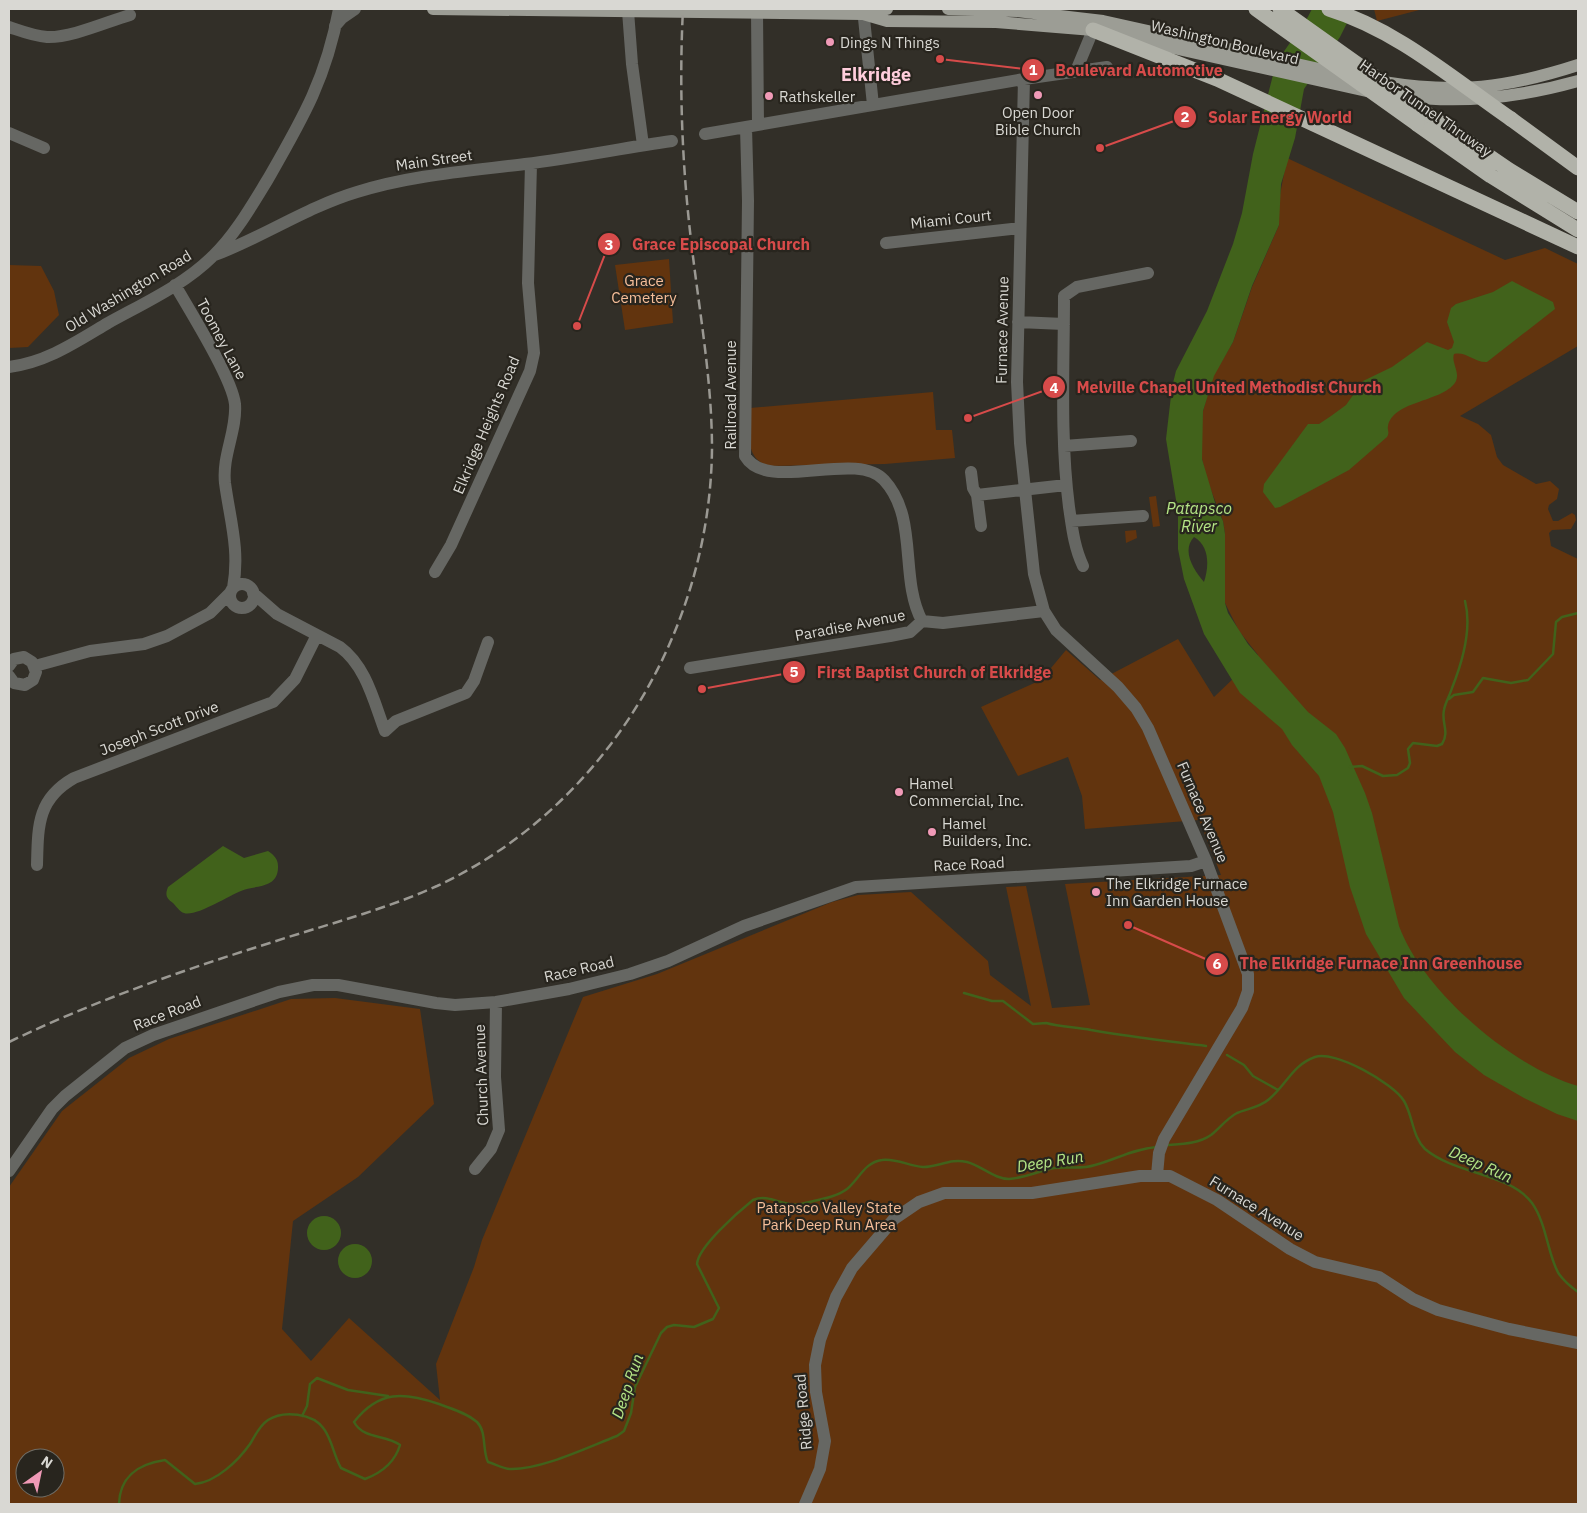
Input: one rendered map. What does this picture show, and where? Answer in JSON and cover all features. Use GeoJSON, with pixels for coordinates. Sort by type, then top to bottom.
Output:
{"type":"FeatureCollection","features":[{"type":"Feature","properties":{"kind":"highway","name":"Harbor Tunnel Thruway"},"geometry":{"type":"LineString","coordinates":[[1256,9],[1491,176],[1578,230]]}},
{"type":"Feature","properties":{"kind":"highway","name":"Harbor Tunnel Thruway"},"geometry":{"type":"LineString","coordinates":[[1280,9],[1509,170],[1578,212]]}},
{"type":"Feature","properties":{"kind":"highway"},"geometry":{"type":"LineString","coordinates":[[1329,9],[1366,23],[1403,44],[1578,168]]}},
{"type":"Feature","properties":{"kind":"highway"},"geometry":{"type":"LineString","coordinates":[[1093,30],[1186,65],[1578,247]]}},
{"type":"Feature","properties":{"kind":"main road","name":"Washington Boulevard"},"geometry":{"type":"LineString","coordinates":[[433,9],[757,12],[863,12],[886,9]]}},
{"type":"Feature","properties":{"kind":"main road","name":"Washington Boulevard"},"geometry":{"type":"LineString","coordinates":[[948,9],[1017,11],[1103,21],[1261,61],[1369,86],[1442,100],[1515,96],[1578,81]]}},
{"type":"Feature","properties":{"kind":"main road","name":"Washington Boulevard"},"geometry":{"type":"LineString","coordinates":[[863,12],[887,22],[996,22],[1093,30],[1261,61]]}},
{"type":"Feature","properties":{"kind":"main road","name":"Washington Boulevard"},"geometry":{"type":"LineString","coordinates":[[1369,86],[1474,89],[1514,84],[1578,65]]}},
{"type":"Feature","properties":{"kind":"street","name":"Old Washington Road"},"geometry":{"type":"LineString","coordinates":[[9,367],[36,362],[48,357],[176,285],[214,255],[257,197],[307,110],[324,69],[339,9]]}},
{"type":"Feature","properties":{"kind":"street"},"geometry":{"type":"LineString","coordinates":[[336,26],[342,18],[355,9]]}},
{"type":"Feature","properties":{"kind":"street"},"geometry":{"type":"LineString","coordinates":[[628,11],[632,64],[643,145]]}},
{"type":"Feature","properties":{"kind":"street","name":"Railroad Avenue"},"geometry":{"type":"LineString","coordinates":[[757,12],[748,201],[745,456],[752,466],[767,472],[860,469],[875,472],[882,477],[892,493],[902,518],[912,594],[922,621]]}},
{"type":"Feature","properties":{"kind":"street"},"geometry":{"type":"LineString","coordinates":[[863,12],[873,105]]}},
{"type":"Feature","properties":{"kind":"street"},"geometry":{"type":"LineString","coordinates":[[9,27],[36,36],[62,36],[130,15]]}},
{"type":"Feature","properties":{"kind":"street"},"geometry":{"type":"LineString","coordinates":[[1076,71],[1093,30]]}},
{"type":"Feature","properties":{"kind":"street"},"geometry":{"type":"LineString","coordinates":[[706,134],[1024,79],[1107,67]]}},
{"type":"Feature","properties":{"kind":"street","name":"Furnace Avenue"},"geometry":{"type":"LineString","coordinates":[[1024,79],[1018,322],[1018,413],[1024,490],[1034,574],[1044,611],[1063,638],[1109,678],[1141,715],[1154,740],[1206,861],[1248,974],[1248,990],[1237,1016],[1164,1139],[1159,1152],[1157,1175],[1183,1181],[1235,1211],[1290,1249],[1315,1262],[1379,1277],[1419,1302],[1438,1310],[1509,1329],[1578,1343]]}},
{"type":"Feature","properties":{"kind":"street"},"geometry":{"type":"LineString","coordinates":[[9,133],[44,148]]}},
{"type":"Feature","properties":{"kind":"street","name":"Main Street"},"geometry":{"type":"LineString","coordinates":[[214,255],[243,244],[311,210],[355,192],[418,178],[531,164],[672,141]]}},
{"type":"Feature","properties":{"kind":"street","name":"Elkridge Heights Road"},"geometry":{"type":"LineString","coordinates":[[435,572],[488,467],[534,359],[528,283],[531,164]]}},
{"type":"Feature","properties":{"kind":"street","name":"Miami Court"},"geometry":{"type":"LineString","coordinates":[[886,243],[1020,228]]}},
{"type":"Feature","properties":{"kind":"street"},"geometry":{"type":"LineString","coordinates":[[1083,566],[1076,551],[1066,485],[1064,446],[1064,296],[1077,287],[1148,273]]}},
{"type":"Feature","properties":{"kind":"street","name":"Toomey Lane"},"geometry":{"type":"LineString","coordinates":[[176,285],[227,381],[235,402],[235,420],[225,468],[237,558],[232,590]]}},
{"type":"Feature","properties":{"kind":"street"},"geometry":{"type":"LineString","coordinates":[[1018,322],[1064,324]]}},
{"type":"Feature","properties":{"kind":"street"},"geometry":{"type":"LineString","coordinates":[[1064,446],[1132,441]]}},
{"type":"Feature","properties":{"kind":"street"},"geometry":{"type":"LineString","coordinates":[[971,472],[973,488],[977,495],[981,526]]}},
{"type":"Feature","properties":{"kind":"street"},"geometry":{"type":"LineString","coordinates":[[977,495],[1066,485]]}},
{"type":"Feature","properties":{"kind":"street"},"geometry":{"type":"LineString","coordinates":[[1071,521],[1143,516]]}},
{"type":"Feature","properties":{"kind":"street","name":"Toomey Lane"},"geometry":{"type":"LineString","coordinates":[[237,558],[252,590]]}},
{"type":"Feature","properties":{"kind":"street"},"geometry":{"type":"LineString","coordinates":[[35,666],[90,651],[144,644],[190,625],[210,613],[239,584],[252,590],[277,614]]}},
{"type":"Feature","properties":{"kind":"street"},"geometry":{"type":"LineString","coordinates":[[232,590],[233,603],[277,614],[340,646],[356,661],[385,731],[396,721],[466,693],[474,681],[488,642]]}},
{"type":"Feature","properties":{"kind":"street"},"geometry":{"type":"LineString","coordinates":[[210,613],[244,607],[253,600],[252,590]]}},
{"type":"Feature","properties":{"kind":"street","name":"Paradise Avenue"},"geometry":{"type":"LineString","coordinates":[[690,668],[910,632],[922,621],[943,623],[1044,611]]}},
{"type":"Feature","properties":{"kind":"street","name":"Joseph Scott Drive"},"geometry":{"type":"LineString","coordinates":[[37,865],[38,833],[42,810],[60,787],[74,778],[273,702],[295,679],[317,635]]}},
{"type":"Feature","properties":{"kind":"street"},"geometry":{"type":"LineString","coordinates":[[9,666],[14,659],[24,657],[35,666]]}},
{"type":"Feature","properties":{"kind":"street"},"geometry":{"type":"LineString","coordinates":[[9,676],[14,683],[25,685],[35,677],[35,666]]}},
{"type":"Feature","properties":{"kind":"street","name":"Race Road"},"geometry":{"type":"LineString","coordinates":[[9,1171],[52,1109],[110,1058],[153,1035],[278,992],[313,985],[355,987],[436,1003],[496,1002],[569,989],[630,974],[668,961],[744,926],[856,887],[1182,867],[1206,861]]}},
{"type":"Feature","properties":{"kind":"street","name":"Church Avenue"},"geometry":{"type":"LineString","coordinates":[[475,1168],[491,1149],[499,1130],[495,1077],[496,1002]]}},
{"type":"Feature","properties":{"kind":"street","name":"Ridge Road"},"geometry":{"type":"LineString","coordinates":[[806,1504],[820,1469],[824,1449],[824,1432],[814,1378],[820,1340],[836,1297],[847,1276],[894,1219],[919,1202],[944,1193],[1032,1193],[1157,1175]]}},
{"type":"Feature","properties":{"kind":"green space"},"geometry":{"type":"Polygon","coordinates":[[[1374,9],[1423,9],[1377,21],[1374,9]]]}},
{"type":"Feature","properties":{"kind":"green space","name":"Patapsco Valley State Park Deep Run Area"},"geometry":{"type":"Polygon","coordinates":[[[1287,158],[1505,260],[1545,248],[1578,264],[1578,346],[1460,416],[1478,424],[1491,435],[1497,457],[1503,465],[1536,484],[1550,481],[1559,489],[1557,499],[1549,505],[1548,509],[1553,521],[1558,521],[1572,513],[1575,515],[1576,520],[1571,529],[1552,530],[1549,533],[1551,546],[1578,559],[1578,1504],[9,1504],[9,1187],[62,1111],[129,1058],[169,1039],[291,999],[335,998],[420,1009],[434,1104],[358,1177],[293,1221],[282,1329],[311,1361],[349,1318],[440,1400],[436,1364],[474,1267],[482,1240],[583,997],[657,974],[832,902],[858,895],[911,892],[988,961],[990,975],[1031,1006],[1006,887],[1026,886],[1052,1008],[1090,1005],[1065,884],[1221,875],[1199,820],[1085,829],[1082,796],[1068,757],[1018,776],[981,707],[1041,680],[1066,650],[1100,680],[1178,639],[1214,697],[1258,655],[1239,631],[1225,603],[1225,534],[1223,521],[1207,480],[1202,459],[1201,432],[1203,411],[1213,376],[1233,342],[1252,287],[1279,225],[1279,200],[1287,158]]]}},
{"type":"Feature","properties":{"kind":"green space","name":"Grace Cemetery"},"geometry":{"type":"Polygon","coordinates":[[[669,259],[673,323],[625,330],[615,265],[669,259]]]}},
{"type":"Feature","properties":{"kind":"green space"},"geometry":{"type":"Polygon","coordinates":[[[9,265],[41,266],[54,291],[59,315],[28,347],[9,348],[9,265]]]}},
{"type":"Feature","properties":{"kind":"green space"},"geometry":{"type":"Polygon","coordinates":[[[933,392],[936,430],[952,430],[955,458],[885,464],[768,466],[760,462],[751,449],[749,434],[750,408],[933,392]]]}},
{"type":"Feature","properties":{"kind":"green space"},"geometry":{"type":"Polygon","coordinates":[[[1156,496],[1160,526],[1153,527],[1149,497],[1156,496]]]}},
{"type":"Feature","properties":{"kind":"green space"},"geometry":{"type":"Polygon","coordinates":[[[1136,530],[1137,538],[1126,543],[1125,531],[1136,530]]]}},
{"type":"Feature","properties":{"kind":"water","name":"Patapsco River"},"geometry":{"type":"Polygon","coordinates":[[[1312,9],[1354,9],[1340,37],[1304,89],[1295,138],[1281,184],[1279,225],[1252,286],[1233,342],[1214,376],[1203,411],[1202,459],[1216,506],[1223,521],[1225,534],[1225,603],[1228,613],[1248,644],[1308,712],[1336,734],[1345,748],[1372,813],[1399,926],[1411,951],[1428,976],[1473,1023],[1499,1044],[1552,1076],[1578,1086],[1578,1121],[1557,1114],[1524,1098],[1484,1075],[1455,1052],[1404,998],[1366,934],[1350,887],[1333,812],[1319,776],[1292,745],[1282,729],[1240,693],[1204,634],[1184,579],[1178,549],[1178,512],[1166,439],[1172,387],[1176,371],[1207,311],[1233,244],[1242,213],[1253,154],[1275,67],[1312,9]],[[1194,537],[1190,542],[1189,554],[1196,572],[1204,582],[1207,570],[1207,557],[1206,551],[1194,537]]]}},
{"type":"Feature","properties":{"kind":"water"},"geometry":{"type":"Polygon","coordinates":[[[1512,281],[1553,302],[1555,309],[1487,362],[1478,361],[1463,354],[1454,354],[1457,378],[1450,388],[1399,411],[1392,417],[1388,426],[1387,437],[1349,470],[1275,508],[1263,492],[1264,484],[1308,424],[1319,424],[1331,416],[1346,405],[1363,381],[1392,367],[1427,342],[1448,350],[1452,348],[1454,342],[1447,322],[1451,308],[1456,304],[1493,292],[1512,281]]]}},
{"type":"Feature","properties":{"kind":"water"},"geometry":{"type":"Polygon","coordinates":[[[223,846],[244,858],[268,851],[275,857],[278,864],[277,874],[270,883],[246,889],[196,912],[183,912],[168,898],[166,894],[168,887],[223,846]]]}},
{"type":"Feature","properties":{"kind":"water"},"geometry":{"type":"Polygon","coordinates":[[[324,1216],[331,1217],[336,1221],[340,1226],[340,1240],[336,1245],[331,1249],[324,1250],[317,1249],[312,1245],[308,1240],[307,1233],[308,1226],[312,1221],[317,1217],[324,1216]]]}},
{"type":"Feature","properties":{"kind":"water"},"geometry":{"type":"Polygon","coordinates":[[[355,1244],[362,1245],[367,1249],[371,1254],[371,1268],[367,1273],[362,1277],[355,1278],[348,1277],[343,1273],[339,1268],[338,1261],[339,1254],[343,1249],[348,1245],[355,1244]]]}},
{"type":"Feature","properties":{"kind":"waterway"},"geometry":{"type":"LineString","coordinates":[[1350,767],[1362,766],[1383,776],[1397,775],[1408,768],[1410,763],[1408,749],[1413,743],[1437,746],[1442,744],[1445,735],[1443,715],[1459,668],[1467,634],[1465,601]]}},
{"type":"Feature","properties":{"kind":"waterway"},"geometry":{"type":"LineString","coordinates":[[1449,699],[1454,695],[1473,692],[1483,678],[1511,683],[1528,680],[1553,654],[1556,622],[1562,617],[1578,613]]}},
{"type":"Feature","properties":{"kind":"waterway"},"geometry":{"type":"LineString","coordinates":[[964,993],[992,1001],[1003,1001],[1033,1024],[1046,1023],[1206,1046]]}},
{"type":"Feature","properties":{"kind":"waterway"},"geometry":{"type":"LineString","coordinates":[[1227,1055],[1244,1065],[1253,1076],[1278,1090]]}},
{"type":"Feature","properties":{"kind":"waterway","name":"Deep Run"},"geometry":{"type":"LineString","coordinates":[[1167,1145],[1184,1144],[1206,1138],[1233,1115],[1268,1100],[1300,1065],[1315,1057],[1336,1058],[1376,1077],[1398,1094],[1407,1107],[1415,1132],[1425,1149],[1438,1158],[1497,1180],[1522,1193],[1537,1211],[1555,1267],[1568,1284],[1578,1292]]}},
{"type":"Feature","properties":{"kind":"waterway","name":"Deep Run"},"geometry":{"type":"LineString","coordinates":[[119,1504],[123,1486],[132,1473],[139,1468],[165,1460],[195,1484],[203,1482],[226,1470],[250,1444],[265,1422],[274,1417],[289,1414],[305,1416],[319,1424],[327,1433],[341,1468],[365,1479],[377,1474],[387,1466],[395,1457],[400,1445],[388,1439],[363,1432],[354,1422],[373,1404],[393,1396],[414,1397],[426,1400],[469,1416],[480,1426],[488,1462],[510,1469],[536,1466],[550,1462],[617,1436],[624,1431],[631,1413],[635,1387],[661,1333],[667,1327],[674,1325],[694,1327],[713,1319],[719,1308],[697,1264],[699,1257],[711,1239],[753,1200],[765,1198],[795,1205],[831,1197],[847,1189],[871,1164],[882,1160],[892,1160],[923,1167],[961,1161],[972,1164],[998,1177],[1009,1179],[1054,1168],[1090,1166],[1133,1152],[1157,1147]]}},
{"type":"Feature","properties":{"kind":"waterway"},"geometry":{"type":"LineString","coordinates":[[302,1416],[307,1406],[310,1384],[317,1378],[348,1390],[388,1396]]}},
{"type":"Feature","properties":{"kind":"railway"},"geometry":{"type":"LineString","coordinates":[[9,1042],[73,1013],[139,987],[376,910],[437,886],[497,852],[550,811],[597,762],[636,707],[668,647],[692,584],[706,517],[712,449],[710,397],[691,240],[683,154],[681,95],[683,9]]}},
{"type":"Feature","properties":{"kind":"place","name":"Dings N Things"},"geometry":{"type":"Point","coordinates":[830,42]}},
{"type":"Feature","properties":{"kind":"place","name":"Boulevard Automotive"},"geometry":{"type":"Point","coordinates":[940,59]}},
{"type":"Feature","properties":{"kind":"place","name":"Open Door Bible Church"},"geometry":{"type":"Point","coordinates":[1038,95]}},
{"type":"Feature","properties":{"kind":"place","name":"Rathskeller"},"geometry":{"type":"Point","coordinates":[769,96]}},
{"type":"Feature","properties":{"kind":"place","name":"Solar Energy World"},"geometry":{"type":"Point","coordinates":[1100,148]}},
{"type":"Feature","properties":{"kind":"place","name":"Grace Episcopal Church"},"geometry":{"type":"Point","coordinates":[577,326]}},
{"type":"Feature","properties":{"kind":"place","name":"Melville Chapel United Methodist Church"},"geometry":{"type":"Point","coordinates":[968,418]}},
{"type":"Feature","properties":{"kind":"place","name":"First Baptist Church of Elkridge"},"geometry":{"type":"Point","coordinates":[702,689]}},
{"type":"Feature","properties":{"kind":"place","name":"Hamel Commercial, Inc."},"geometry":{"type":"Point","coordinates":[899,792]}},
{"type":"Feature","properties":{"kind":"place","name":"Hamel Builders, Inc."},"geometry":{"type":"Point","coordinates":[932,832]}},
{"type":"Feature","properties":{"kind":"place","name":"The Elkridge Furnace Inn Garden House"},"geometry":{"type":"Point","coordinates":[1096,892]}},
{"type":"Feature","properties":{"kind":"place","name":"The Elkridge Furnace Inn Greenhouse"},"geometry":{"type":"Point","coordinates":[1128,925]}},
{"type":"Feature","properties":{"kind":"district","name":"Elkridge"},"geometry":{"type":"Point","coordinates":[876,74]}}]}
